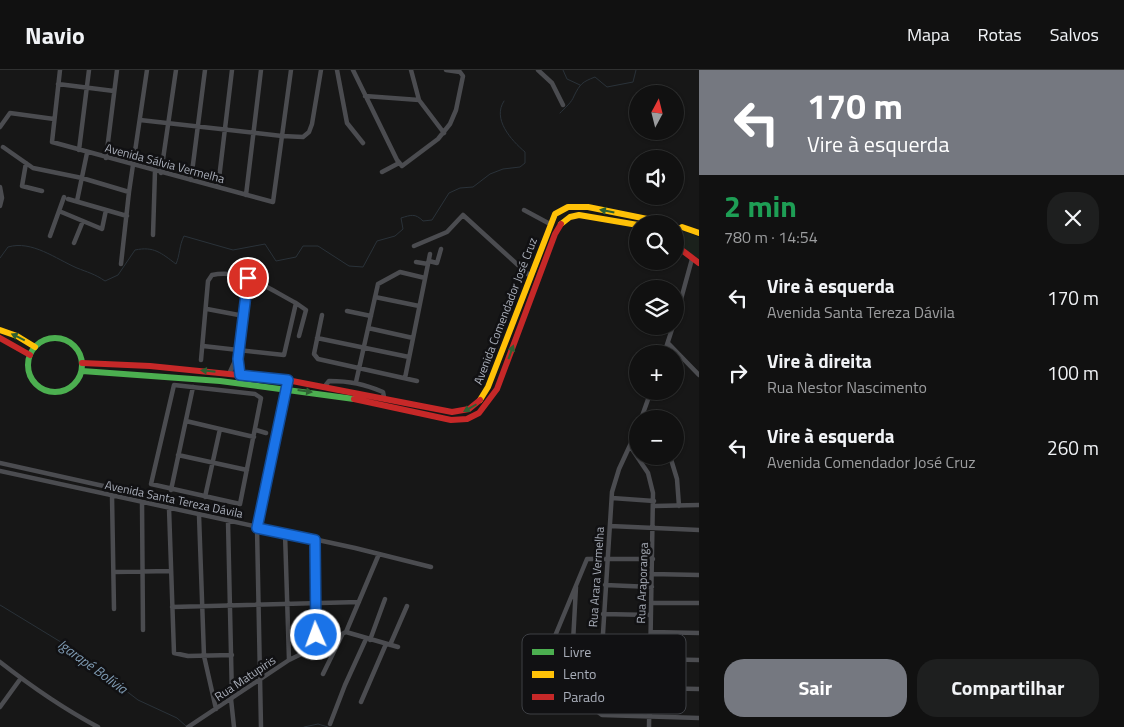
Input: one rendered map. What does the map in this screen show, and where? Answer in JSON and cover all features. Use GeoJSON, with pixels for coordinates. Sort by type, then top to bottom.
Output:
{"type":"FeatureCollection","features":[{"type":"Feature","properties":{"kind":"street"},"geometry":{"type":"LineString","coordinates":[[0,127],[10,113],[54,119],[60,70]]}},
{"type":"Feature","properties":{"kind":"street"},"geometry":{"type":"LineString","coordinates":[[79,150],[89,70]]}},
{"type":"Feature","properties":{"kind":"street"},"geometry":{"type":"LineString","coordinates":[[106,158],[117,70]]}},
{"type":"Feature","properties":{"kind":"street"},"geometry":{"type":"LineString","coordinates":[[121,264],[129,192],[147,70]]}},
{"type":"Feature","properties":{"kind":"street"},"geometry":{"type":"LineString","coordinates":[[161,173],[176,70]]}},
{"type":"Feature","properties":{"kind":"street"},"geometry":{"type":"LineString","coordinates":[[191,180],[205,70]]}},
{"type":"Feature","properties":{"kind":"street"},"geometry":{"type":"LineString","coordinates":[[218,187],[232,70]]}},
{"type":"Feature","properties":{"kind":"street"},"geometry":{"type":"LineString","coordinates":[[246,195],[261,70]]}},
{"type":"Feature","properties":{"kind":"street"},"geometry":{"type":"LineString","coordinates":[[282,136],[291,70]]}},
{"type":"Feature","properties":{"kind":"street"},"geometry":{"type":"LineString","coordinates":[[140,120],[301,137],[309,132],[321,70]]}},
{"type":"Feature","properties":{"kind":"street"},"geometry":{"type":"LineString","coordinates":[[337,70],[347,123],[363,143]]}},
{"type":"Feature","properties":{"kind":"street"},"geometry":{"type":"LineString","coordinates":[[353,70],[402,164]]}},
{"type":"Feature","properties":{"kind":"street"},"geometry":{"type":"LineString","coordinates":[[411,70],[419,100],[444,133]]}},
{"type":"Feature","properties":{"kind":"street"},"geometry":{"type":"LineString","coordinates":[[382,172],[402,164],[444,133],[456,110],[463,74],[453,70],[446,70]]}},
{"type":"Feature","properties":{"kind":"street"},"geometry":{"type":"LineString","coordinates":[[538,70],[552,83],[563,105]]}},
{"type":"Feature","properties":{"kind":"street"},"geometry":{"type":"LineString","coordinates":[[58,84],[114,91]]}},
{"type":"Feature","properties":{"kind":"street"},"geometry":{"type":"LineString","coordinates":[[365,96],[419,100]]}},
{"type":"Feature","properties":{"kind":"street","name":"Avenida Sálvia Vermelha"},"geometry":{"type":"LineString","coordinates":[[54,119],[52,142],[273,202],[282,136]]}},
{"type":"Feature","properties":{"kind":"street"},"geometry":{"type":"LineString","coordinates":[[3,147],[33,168],[82,178],[129,192]]}},
{"type":"Feature","properties":{"kind":"street"},"geometry":{"type":"LineString","coordinates":[[77,201],[87,153]]}},
{"type":"Feature","properties":{"kind":"street"},"geometry":{"type":"LineString","coordinates":[[26,163],[22,186],[42,191]]}},
{"type":"Feature","properties":{"kind":"street"},"geometry":{"type":"LineString","coordinates":[[153,235],[155,171]]}},
{"type":"Feature","properties":{"kind":"street"},"geometry":{"type":"LineString","coordinates":[[0,187],[2,198],[0,206]]}},
{"type":"Feature","properties":{"kind":"street"},"geometry":{"type":"LineString","coordinates":[[50,236],[66,198],[127,216]]}},
{"type":"Feature","properties":{"kind":"street","name":"Avenida Comendador José Cruz"},"geometry":{"type":"LineString","coordinates":[[82,363],[131,362],[288,380],[384,397],[452,412],[462,412],[472,408],[479,402],[488,387],[550,224],[558,212],[576,206],[629,216]]}},
{"type":"Feature","properties":{"kind":"street"},"geometry":{"type":"LineString","coordinates":[[59,211],[102,229],[106,210]]}},
{"type":"Feature","properties":{"kind":"street"},"geometry":{"type":"LineString","coordinates":[[524,210],[550,224]]}},
{"type":"Feature","properties":{"kind":"street"},"geometry":{"type":"LineString","coordinates":[[414,246],[447,232],[463,215],[530,276]]}},
{"type":"Feature","properties":{"kind":"street","name":"Avenida Comendador José Cruz"},"geometry":{"type":"LineString","coordinates":[[82,371],[217,380],[360,400],[451,420],[472,418],[486,408],[497,390],[554,234],[562,222],[573,215],[579,215],[629,224]]}},
{"type":"Feature","properties":{"kind":"street"},"geometry":{"type":"LineString","coordinates":[[74,243],[83,221]]}},
{"type":"Feature","properties":{"kind":"street","name":"Avenida Comendador José Cruz"},"geometry":{"type":"LineString","coordinates":[[684,228],[699,233]]}},
{"type":"Feature","properties":{"kind":"street"},"geometry":{"type":"LineString","coordinates":[[416,262],[437,262],[441,249]]}},
{"type":"Feature","properties":{"kind":"street"},"geometry":{"type":"LineString","coordinates":[[684,252],[699,263]]}},
{"type":"Feature","properties":{"kind":"street"},"geometry":{"type":"LineString","coordinates":[[405,378],[430,254]]}},
{"type":"Feature","properties":{"kind":"street"},"geometry":{"type":"LineString","coordinates":[[684,288],[692,259]]}},
{"type":"Feature","properties":{"kind":"street"},"geometry":{"type":"LineString","coordinates":[[356,382],[378,284],[400,272],[425,278]]}},
{"type":"Feature","properties":{"kind":"street"},"geometry":{"type":"LineString","coordinates":[[201,360],[210,277],[223,274],[248,278],[296,303],[305,309],[299,336]]}},
{"type":"Feature","properties":{"kind":"street"},"geometry":{"type":"LineString","coordinates":[[240,375],[240,351],[248,278]]}},
{"type":"Feature","properties":{"kind":"street"},"geometry":{"type":"LineString","coordinates":[[375,297],[420,306]]}},
{"type":"Feature","properties":{"kind":"street"},"geometry":{"type":"LineString","coordinates":[[203,346],[284,354],[296,303]]}},
{"type":"Feature","properties":{"kind":"street"},"geometry":{"type":"LineString","coordinates":[[206,309],[244,316]]}},
{"type":"Feature","properties":{"kind":"street"},"geometry":{"type":"LineString","coordinates":[[347,311],[371,316]]}},
{"type":"Feature","properties":{"kind":"street"},"geometry":{"type":"LineString","coordinates":[[322,315],[314,354],[318,359],[417,381]]}},
{"type":"Feature","properties":{"kind":"street"},"geometry":{"type":"LineString","coordinates":[[368,328],[413,338]]}},
{"type":"Feature","properties":{"kind":"street"},"geometry":{"type":"LineString","coordinates":[[0,330],[17,336],[35,347]]}},
{"type":"Feature","properties":{"kind":"street"},"geometry":{"type":"LineString","coordinates":[[671,335],[668,343],[699,375]]}},
{"type":"Feature","properties":{"kind":"street"},"geometry":{"type":"LineString","coordinates":[[0,338],[30,355]]}},
{"type":"Feature","properties":{"kind":"street"},"geometry":{"type":"LineString","coordinates":[[317,338],[409,357]]}},
{"type":"Feature","properties":{"kind":"street"},"geometry":{"type":"LineString","coordinates":[[48,339],[64,340],[76,348],[82,363],[82,371],[77,382],[67,390],[55,393],[36,385],[29,375],[28,367],[30,355],[35,347],[48,339]]}},
{"type":"Feature","properties":{"kind":"street"},"geometry":{"type":"LineString","coordinates":[[229,374],[235,357],[240,351]]}},
{"type":"Feature","properties":{"kind":"street"},"geometry":{"type":"LineString","coordinates":[[216,390],[217,380]]}},
{"type":"Feature","properties":{"kind":"street"},"geometry":{"type":"LineString","coordinates":[[261,727],[257,528],[288,380]]}},
{"type":"Feature","properties":{"kind":"street"},"geometry":{"type":"LineString","coordinates":[[325,386],[329,381],[356,382],[382,392],[384,397]]}},
{"type":"Feature","properties":{"kind":"street"},"geometry":{"type":"LineString","coordinates":[[240,504],[262,402],[260,396],[225,388],[216,390],[176,385],[171,388],[150,480],[153,485],[171,490],[246,506]]}},
{"type":"Feature","properties":{"kind":"street"},"geometry":{"type":"LineString","coordinates":[[171,490],[193,387]]}},
{"type":"Feature","properties":{"kind":"street"},"geometry":{"type":"LineString","coordinates":[[186,421],[254,437]]}},
{"type":"Feature","properties":{"kind":"street"},"geometry":{"type":"LineString","coordinates":[[205,497],[220,429]]}},
{"type":"Feature","properties":{"kind":"street"},"geometry":{"type":"LineString","coordinates":[[256,430],[266,433]]}},
{"type":"Feature","properties":{"kind":"street","name":"Rua Arara Vermelha"},"geometry":{"type":"LineString","coordinates":[[602,634],[612,498],[616,476],[629,448]]}},
{"type":"Feature","properties":{"kind":"street"},"geometry":{"type":"LineString","coordinates":[[178,455],[247,470]]}},
{"type":"Feature","properties":{"kind":"street"},"geometry":{"type":"LineString","coordinates":[[0,463],[135,493]]}},
{"type":"Feature","properties":{"kind":"street","name":"Rua Araporanga"},"geometry":{"type":"LineString","coordinates":[[642,465],[650,478],[654,503],[651,632]]}},
{"type":"Feature","properties":{"kind":"street"},"geometry":{"type":"LineString","coordinates":[[673,465],[677,479],[679,506]]}},
{"type":"Feature","properties":{"kind":"street","name":"Avenida Santa Tereza Dávila"},"geometry":{"type":"LineString","coordinates":[[0,471],[431,567]]}},
{"type":"Feature","properties":{"kind":"street"},"geometry":{"type":"LineString","coordinates":[[112,496],[114,609]]}},
{"type":"Feature","properties":{"kind":"street"},"geometry":{"type":"LineString","coordinates":[[612,498],[679,506],[699,505]]}},
{"type":"Feature","properties":{"kind":"street"},"geometry":{"type":"LineString","coordinates":[[142,502],[144,630]]}},
{"type":"Feature","properties":{"kind":"street"},"geometry":{"type":"LineString","coordinates":[[170,508],[174,651],[177,655],[232,655]]}},
{"type":"Feature","properties":{"kind":"street"},"geometry":{"type":"LineString","coordinates":[[199,515],[204,656],[216,709]]}},
{"type":"Feature","properties":{"kind":"street"},"geometry":{"type":"LineString","coordinates":[[228,521],[234,727]]}},
{"type":"Feature","properties":{"kind":"street"},"geometry":{"type":"LineString","coordinates":[[610,526],[699,530]]}},
{"type":"Feature","properties":{"kind":"street"},"geometry":{"type":"LineString","coordinates":[[285,533],[289,660]]}},
{"type":"Feature","properties":{"kind":"street"},"geometry":{"type":"LineString","coordinates":[[315,540],[317,646]]}},
{"type":"Feature","properties":{"kind":"street"},"geometry":{"type":"LineString","coordinates":[[323,674],[344,634],[379,554]]}},
{"type":"Feature","properties":{"kind":"street"},"geometry":{"type":"LineString","coordinates":[[555,634],[588,558],[653,558]]}},
{"type":"Feature","properties":{"kind":"street"},"geometry":{"type":"LineString","coordinates":[[114,572],[171,571]]}},
{"type":"Feature","properties":{"kind":"street"},"geometry":{"type":"LineString","coordinates":[[652,574],[699,575]]}},
{"type":"Feature","properties":{"kind":"street"},"geometry":{"type":"LineString","coordinates":[[573,634],[576,584]]}},
{"type":"Feature","properties":{"kind":"street"},"geometry":{"type":"LineString","coordinates":[[605,585],[652,587]]}},
{"type":"Feature","properties":{"kind":"street"},"geometry":{"type":"LineString","coordinates":[[330,724],[344,685],[368,640],[385,599]]}},
{"type":"Feature","properties":{"kind":"street"},"geometry":{"type":"LineString","coordinates":[[172,607],[358,602]]}},
{"type":"Feature","properties":{"kind":"street"},"geometry":{"type":"LineString","coordinates":[[652,603],[699,603]]}},
{"type":"Feature","properties":{"kind":"street"},"geometry":{"type":"LineString","coordinates":[[361,702],[407,606]]}},
{"type":"Feature","properties":{"kind":"street"},"geometry":{"type":"LineString","coordinates":[[603,614],[651,615]]}},
{"type":"Feature","properties":{"kind":"street"},"geometry":{"type":"LineString","coordinates":[[651,632],[699,633]]}},
{"type":"Feature","properties":{"kind":"street"},"geometry":{"type":"LineString","coordinates":[[344,634],[398,647]]}},
{"type":"Feature","properties":{"kind":"street","name":"Rua Matupiris"},"geometry":{"type":"LineString","coordinates":[[189,726],[289,660],[344,634]]}},
{"type":"Feature","properties":{"kind":"street"},"geometry":{"type":"LineString","coordinates":[[686,660],[699,660]]}},
{"type":"Feature","properties":{"kind":"street"},"geometry":{"type":"LineString","coordinates":[[0,662],[64,709],[98,727]]}},
{"type":"Feature","properties":{"kind":"street"},"geometry":{"type":"LineString","coordinates":[[0,707],[21,678]]}},
{"type":"Feature","properties":{"kind":"street"},"geometry":{"type":"LineString","coordinates":[[686,689],[699,689]]}},
{"type":"Feature","properties":{"kind":"street","name":"Rua Arara Vermelha"},"geometry":{"type":"LineString","coordinates":[[599,714],[649,717]]}},
{"type":"Feature","properties":{"kind":"street","name":"Rua Araporanga"},"geometry":{"type":"LineString","coordinates":[[649,714],[649,727]]}},
{"type":"Feature","properties":{"kind":"street"},"geometry":{"type":"LineString","coordinates":[[649,717],[699,718]]}},
{"type":"Feature","properties":{"kind":"shaded area"},"geometry":{"type":"Polygon","coordinates":[[[684,231],[699,237],[699,259],[684,250],[684,231]]]}},
{"type":"Feature","properties":{"kind":"waterway"},"geometry":{"type":"LineString","coordinates":[[563,70],[567,79],[580,85]]}},
{"type":"Feature","properties":{"kind":"waterway"},"geometry":{"type":"LineString","coordinates":[[560,113],[572,100],[580,86],[587,80],[595,77],[607,87],[633,82],[636,70]]}},
{"type":"Feature","properties":{"kind":"waterway"},"geometry":{"type":"LineString","coordinates":[[0,258],[8,247],[26,246],[35,248],[105,281],[118,275],[135,250],[152,250],[176,264],[184,236],[233,250],[265,244],[276,261],[296,257],[303,246],[318,246],[349,266],[363,267],[377,241],[395,236],[403,229],[401,218],[413,215],[423,221],[432,220],[449,193],[460,188],[473,187],[490,174],[503,169],[520,167],[525,163],[525,152],[514,142],[502,122],[500,115],[504,101]]}},
{"type":"Feature","properties":{"kind":"waterway","name":"Igarapé Bolívia"},"geometry":{"type":"LineString","coordinates":[[0,605],[69,647],[138,700],[177,718],[186,726]]}},
{"type":"Feature","properties":{"kind":"waterway","name":"Igarapé Bolívia"},"geometry":{"type":"LineString","coordinates":[[304,727],[318,724],[328,727]]}},
{"type":"Feature","properties":{"kind":"traffic: fast"},"geometry":{"type":"LineString","coordinates":[[50,338],[60,338],[70,342],[78,350],[82,365],[78,380],[70,388],[60,392],[50,392],[40,388],[32,380],[28,370],[28,360],[32,350],[40,342],[50,338]]}},
{"type":"Feature","properties":{"kind":"traffic: fast"},"geometry":{"type":"LineString","coordinates":[[82,371],[220,381],[354,399]]}},
{"type":"Feature","properties":{"kind":"traffic: slow"},"geometry":{"type":"LineString","coordinates":[[480,400],[488,387],[555,214],[568,207],[588,207],[629,215]]}},
{"type":"Feature","properties":{"kind":"traffic: slow"},"geometry":{"type":"LineString","coordinates":[[561,224],[570,217],[579,215],[629,223]]}},
{"type":"Feature","properties":{"kind":"traffic: slow"},"geometry":{"type":"LineString","coordinates":[[684,228],[699,233]]}},
{"type":"Feature","properties":{"kind":"traffic: slow"},"geometry":{"type":"LineString","coordinates":[[0,330],[17,336],[35,347]]}},
{"type":"Feature","properties":{"kind":"traffic: jam"},"geometry":{"type":"LineString","coordinates":[[354,399],[451,420],[467,419],[479,413],[497,389],[555,234],[561,224]]}},
{"type":"Feature","properties":{"kind":"traffic: jam"},"geometry":{"type":"LineString","coordinates":[[684,252],[699,263]]}},
{"type":"Feature","properties":{"kind":"traffic: jam"},"geometry":{"type":"LineString","coordinates":[[0,338],[30,355]]}},
{"type":"Feature","properties":{"kind":"traffic: jam"},"geometry":{"type":"LineString","coordinates":[[82,363],[150,366],[287,380],[452,412],[469,409],[480,400]]}},
{"type":"Feature","properties":{"kind":"route"},"geometry":{"type":"LineString","coordinates":[[248,278],[238,359],[240,375],[288,380],[257,528],[315,540],[316,635]]}}]}
